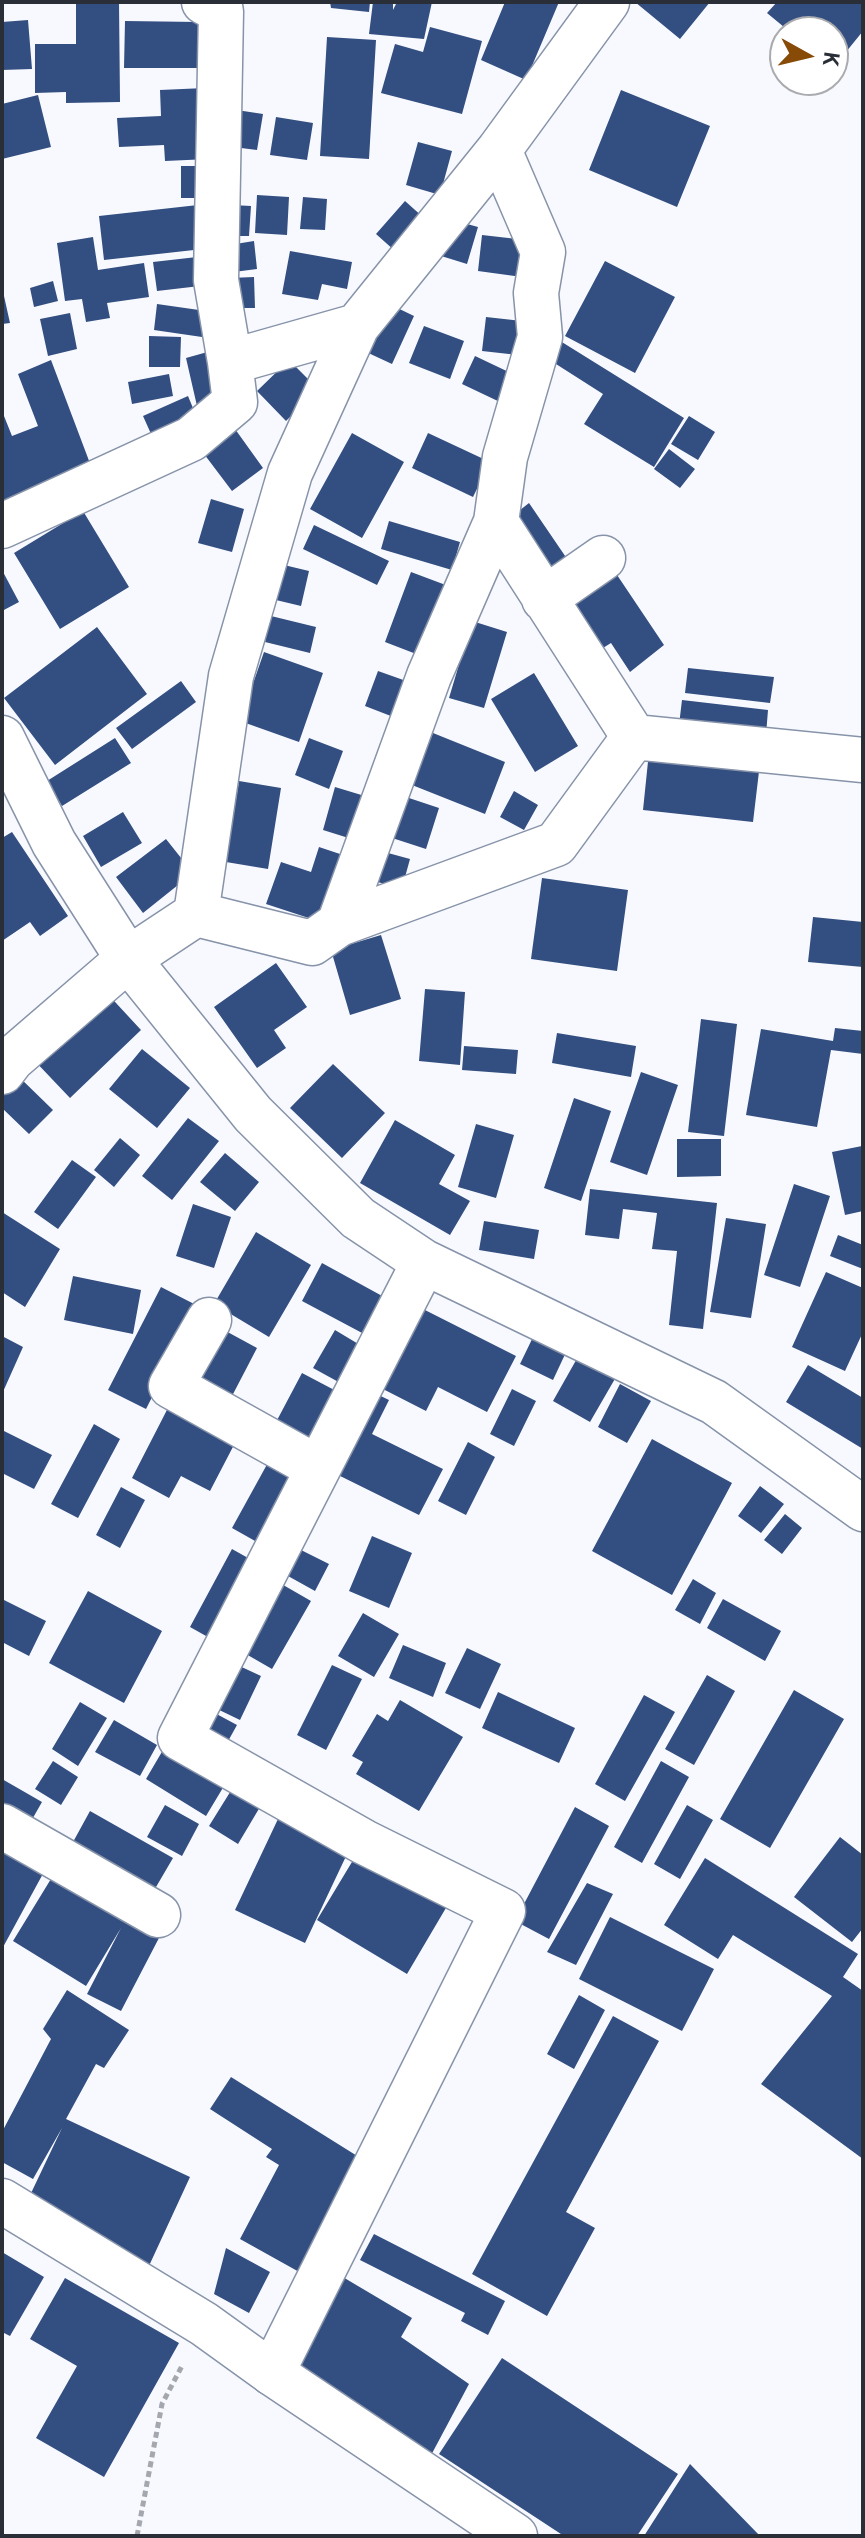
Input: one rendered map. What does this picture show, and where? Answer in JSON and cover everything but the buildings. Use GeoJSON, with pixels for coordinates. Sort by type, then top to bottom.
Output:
{"type":"FeatureCollection","features":[{"type":"Feature","properties":{"kind":"street"},"geometry":{"type":"LineString","coordinates":[[2,526],[191,439],[235,402],[216,280],[221,11],[204,2]]}},
{"type":"Feature","properties":{"kind":"street"},"geometry":{"type":"LineString","coordinates":[[196,914],[231,676],[290,473],[357,326],[499,150],[607,2]]}},
{"type":"Feature","properties":{"kind":"street"},"geometry":{"type":"LineString","coordinates":[[339,924],[429,676],[496,522],[505,457],[540,337],[536,293],[543,252],[499,150]]}},
{"type":"Feature","properties":{"kind":"street"},"geometry":{"type":"LineString","coordinates":[[230,362],[357,326]]}},
{"type":"Feature","properties":{"kind":"street"},"geometry":{"type":"LineString","coordinates":[[496,522],[634,737]]}},
{"type":"Feature","properties":{"kind":"street"},"geometry":{"type":"LineString","coordinates":[[544,599],[603,558]]}},
{"type":"Feature","properties":{"kind":"street"},"geometry":{"type":"LineString","coordinates":[[2,1072],[12,1059],[128,959],[196,914],[312,943],[339,924],[556,844],[634,737]]}},
{"type":"Feature","properties":{"kind":"street"},"geometry":{"type":"LineString","coordinates":[[634,737],[863,760]]}},
{"type":"Feature","properties":{"kind":"street"},"geometry":{"type":"LineString","coordinates":[[2,738],[54,843],[128,959],[253,1114],[358,1218],[424,1262],[714,1402],[861,1503]]}},
{"type":"Feature","properties":{"kind":"street"},"geometry":{"type":"LineString","coordinates":[[272,2373],[503,1911],[364,1842],[180,1738],[424,1262]]}},
{"type":"Feature","properties":{"kind":"street"},"geometry":{"type":"LineString","coordinates":[[209,1320],[171,1386],[318,1468]]}},
{"type":"Feature","properties":{"kind":"street"},"geometry":{"type":"LineString","coordinates":[[2,1826],[158,1915]]}},
{"type":"Feature","properties":{"kind":"street"},"geometry":{"type":"LineString","coordinates":[[2,2201],[204,2324],[515,2536]]}},
{"type":"Feature","properties":{"kind":"path"},"geometry":{"type":"LineString","coordinates":[[137,2536],[162,2404],[204,2324]]}}]}
